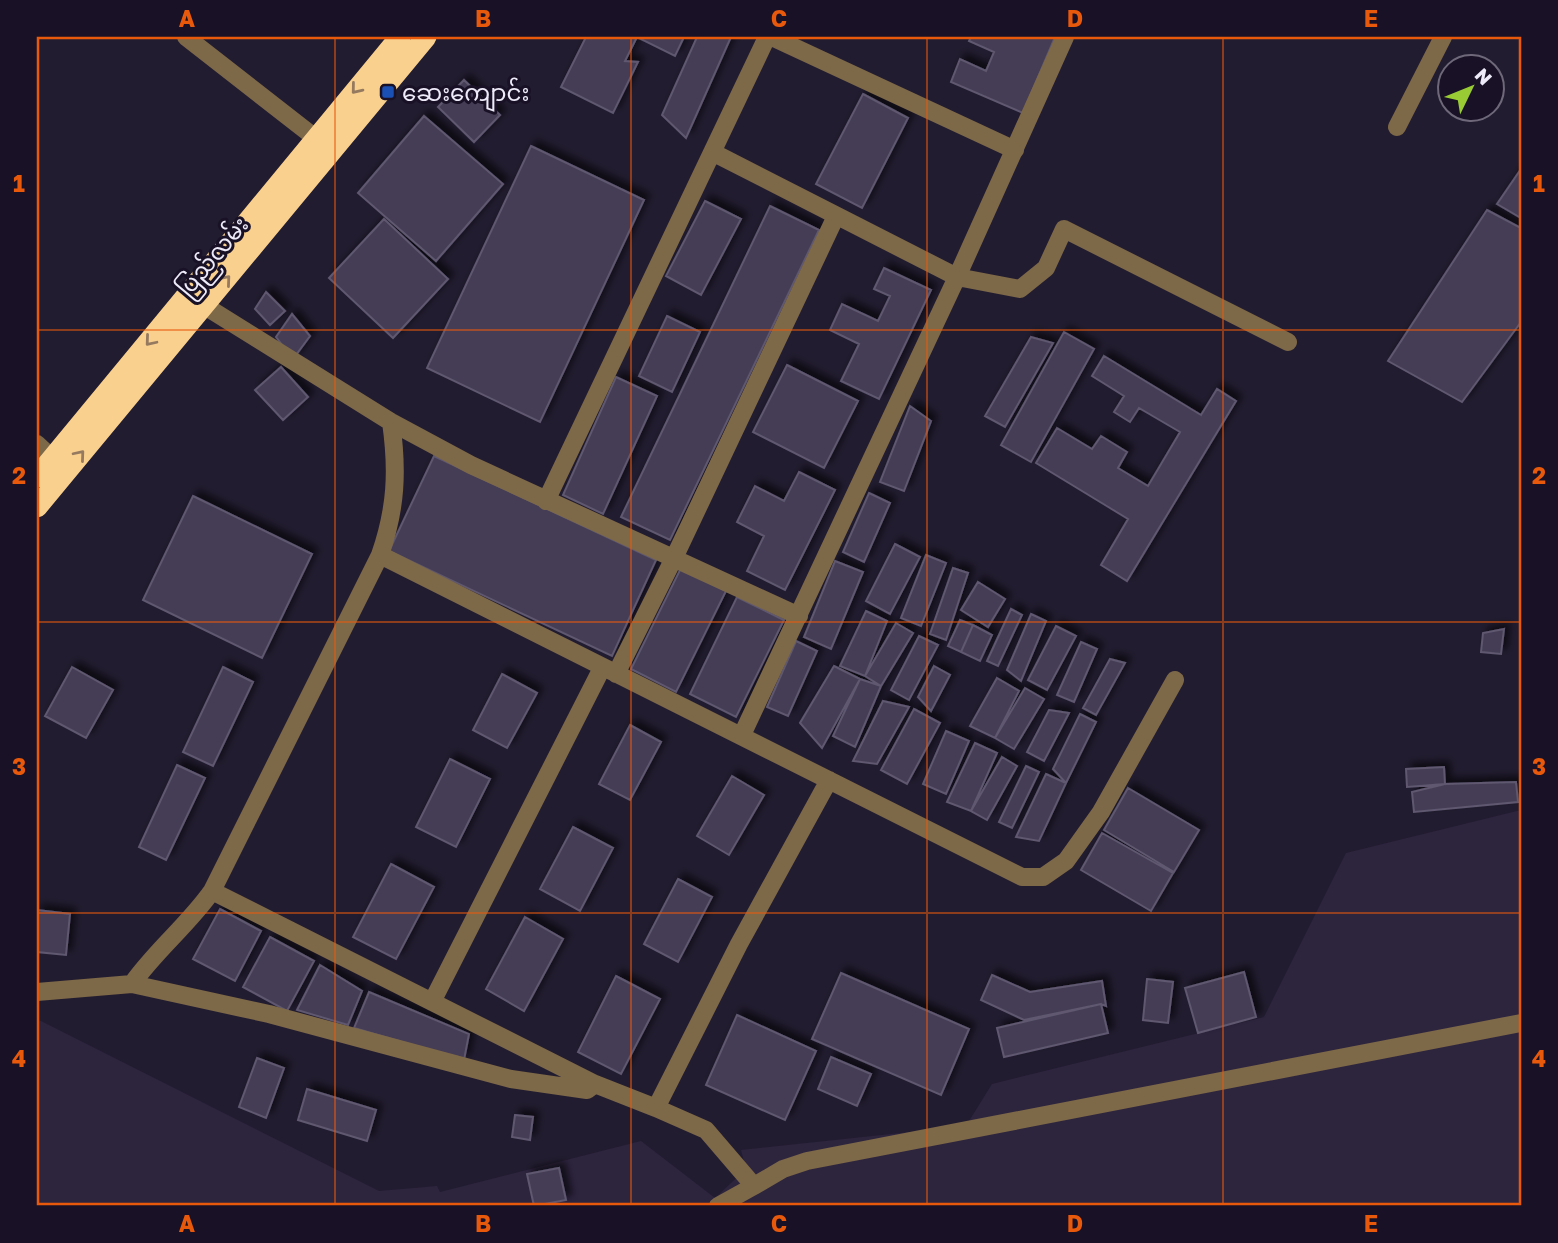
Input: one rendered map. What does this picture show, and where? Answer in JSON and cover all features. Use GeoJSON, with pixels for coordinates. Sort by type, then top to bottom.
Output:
{"type":"FeatureCollection","features":[{"type":"Feature","properties":{"kind":"highway","name":"ပြည်လမ်း"},"geometry":{"type":"LineString","coordinates":[[324,145],[400,37]]}},
{"type":"Feature","properties":{"kind":"highway","name":"ပြည်လမ်း"},"geometry":{"type":"LineString","coordinates":[[37,507],[196,300],[324,145],[426,37]]}},
{"type":"Feature","properties":{"kind":"highway","name":"ပြည်လမ်း"},"geometry":{"type":"LineString","coordinates":[[37,477],[45,451],[196,300]]}},
{"type":"Feature","properties":{"kind":"street"},"geometry":{"type":"LineString","coordinates":[[186,37],[324,145]]}},
{"type":"Feature","properties":{"kind":"street"},"geometry":{"type":"LineString","coordinates":[[546,501],[770,37],[1014,150]]}},
{"type":"Feature","properties":{"kind":"street"},"geometry":{"type":"LineString","coordinates":[[741,736],[957,277],[1065,37]]}},
{"type":"Feature","properties":{"kind":"street"},"geometry":{"type":"LineString","coordinates":[[1397,127],[1443,37]]}},
{"type":"Feature","properties":{"kind":"street"},"geometry":{"type":"LineString","coordinates":[[714,153],[957,277],[1020,289],[1046,268],[1064,229],[1288,342]]}},
{"type":"Feature","properties":{"kind":"street"},"geometry":{"type":"LineString","coordinates":[[432,1002],[609,671],[675,556],[836,216]]}},
{"type":"Feature","properties":{"kind":"street"},"geometry":{"type":"LineString","coordinates":[[196,300],[391,422],[546,501],[675,556],[799,615]]}},
{"type":"Feature","properties":{"kind":"street"},"geometry":{"type":"LineString","coordinates":[[132,984],[153,957],[190,921],[212,891],[380,555],[393,508],[396,474],[391,422]]}},
{"type":"Feature","properties":{"kind":"street"},"geometry":{"type":"LineString","coordinates":[[380,555],[1022,877],[1034,880],[1066,861],[1101,812],[1175,680]]}},
{"type":"Feature","properties":{"kind":"street"},"geometry":{"type":"LineString","coordinates":[[656,1108],[739,944],[829,780]]}},
{"type":"Feature","properties":{"kind":"street"},"geometry":{"type":"LineString","coordinates":[[212,891],[595,1084],[706,1130],[754,1186]]}},
{"type":"Feature","properties":{"kind":"street"},"geometry":{"type":"LineString","coordinates":[[37,992],[132,984],[269,1014],[511,1079],[587,1090],[595,1084]]}},
{"type":"Feature","properties":{"kind":"street"},"geometry":{"type":"LineString","coordinates":[[718,1206],[783,1169],[807,1161],[1521,1023]]}},
{"type":"Feature","properties":{"kind":"shaded area"},"geometry":{"type":"Polygon","coordinates":[[[1521,810],[1521,1206],[37,1206],[37,1019],[379,1191],[437,1186],[440,1192],[641,1141],[715,1198],[746,1169],[741,1150],[966,1126],[992,1084],[1264,1017],[1346,853],[1521,810]]]}},
{"type":"Feature","properties":{"kind":"building"},"geometry":{"type":"Polygon","coordinates":[[[586,37],[637,37],[625,61],[638,62],[613,113],[561,87],[586,37]]]}},
{"type":"Feature","properties":{"kind":"building"},"geometry":{"type":"Polygon","coordinates":[[[637,37],[684,37],[675,56],[637,37]]]}},
{"type":"Feature","properties":{"kind":"building"},"geometry":{"type":"Polygon","coordinates":[[[697,37],[731,37],[686,138],[662,115],[697,37]]]}},
{"type":"Feature","properties":{"kind":"building"},"geometry":{"type":"Polygon","coordinates":[[[971,37],[1055,37],[1023,113],[951,82],[960,59],[986,71],[994,52],[969,41],[971,37]]]}},
{"type":"Feature","properties":{"kind":"building"},"geometry":{"type":"Polygon","coordinates":[[[464,80],[500,115],[474,142],[438,107],[464,80]]]}},
{"type":"Feature","properties":{"kind":"building"},"geometry":{"type":"Polygon","coordinates":[[[863,94],[908,118],[862,208],[816,184],[863,94]]]}},
{"type":"Feature","properties":{"kind":"building"},"geometry":{"type":"Polygon","coordinates":[[[424,116],[503,184],[436,261],[358,193],[424,116]]]}},
{"type":"Feature","properties":{"kind":"building"},"geometry":{"type":"Polygon","coordinates":[[[531,146],[644,200],[540,422],[427,368],[531,146]]]}},
{"type":"Feature","properties":{"kind":"building"},"geometry":{"type":"Polygon","coordinates":[[[1521,169],[1521,218],[1497,204],[1521,169]]]}},
{"type":"Feature","properties":{"kind":"building"},"geometry":{"type":"Polygon","coordinates":[[[705,201],[741,219],[701,295],[666,276],[705,201]]]}},
{"type":"Feature","properties":{"kind":"building"},"geometry":{"type":"Polygon","coordinates":[[[770,206],[819,230],[670,540],[621,517],[770,206]]]}},
{"type":"Feature","properties":{"kind":"building"},"geometry":{"type":"Polygon","coordinates":[[[1487,210],[1521,228],[1521,322],[1462,402],[1388,361],[1487,210]]]}},
{"type":"Feature","properties":{"kind":"building"},"geometry":{"type":"Polygon","coordinates":[[[384,219],[448,279],[393,338],[329,278],[384,219]]]}},
{"type":"Feature","properties":{"kind":"building"},"geometry":{"type":"Polygon","coordinates":[[[884,268],[931,290],[879,399],[841,381],[859,344],[830,330],[842,304],[878,321],[890,296],[874,289],[884,268]]]}},
{"type":"Feature","properties":{"kind":"building"},"geometry":{"type":"Polygon","coordinates":[[[266,292],[285,311],[270,325],[255,309],[266,292]]]}},
{"type":"Feature","properties":{"kind":"building"},"geometry":{"type":"Polygon","coordinates":[[[292,314],[310,336],[293,359],[276,337],[292,314]]]}},
{"type":"Feature","properties":{"kind":"building"},"geometry":{"type":"Polygon","coordinates":[[[667,316],[700,332],[672,392],[639,376],[667,316]]]}},
{"type":"Feature","properties":{"kind":"building"},"geometry":{"type":"Polygon","coordinates":[[[1064,332],[1094,349],[1031,462],[1001,445],[1064,332]]]}},
{"type":"Feature","properties":{"kind":"building"},"geometry":{"type":"Polygon","coordinates":[[[1031,337],[1053,343],[1005,427],[985,416],[1031,337]]]}},
{"type":"Feature","properties":{"kind":"building"},"geometry":{"type":"Polygon","coordinates":[[[1104,356],[1201,415],[1217,389],[1236,401],[1127,581],[1101,565],[1128,519],[1036,463],[1057,428],[1092,449],[1101,436],[1127,452],[1118,468],[1148,486],[1180,432],[1139,408],[1130,422],[1114,412],[1124,396],[1092,376],[1104,356]]]}},
{"type":"Feature","properties":{"kind":"building"},"geometry":{"type":"Polygon","coordinates":[[[787,365],[858,401],[824,468],[753,432],[787,365]]]}},
{"type":"Feature","properties":{"kind":"building"},"geometry":{"type":"Polygon","coordinates":[[[281,367],[308,397],[283,420],[255,390],[281,367]]]}},
{"type":"Feature","properties":{"kind":"building"},"geometry":{"type":"Polygon","coordinates":[[[616,377],[657,396],[603,514],[563,495],[616,377]]]}},
{"type":"Feature","properties":{"kind":"building"},"geometry":{"type":"Polygon","coordinates":[[[910,406],[931,421],[904,491],[880,482],[910,406]]]}},
{"type":"Feature","properties":{"kind":"building"},"geometry":{"type":"Polygon","coordinates":[[[434,456],[656,560],[612,656],[389,551],[434,456]]]}},
{"type":"Feature","properties":{"kind":"building"},"geometry":{"type":"Polygon","coordinates":[[[799,472],[835,490],[785,590],[747,571],[764,536],[737,522],[755,486],[784,501],[799,472]]]}},
{"type":"Feature","properties":{"kind":"building"},"geometry":{"type":"Polygon","coordinates":[[[869,493],[890,503],[864,562],[843,552],[869,493]]]}},
{"type":"Feature","properties":{"kind":"building"},"geometry":{"type":"Polygon","coordinates":[[[193,496],[312,554],[262,658],[143,600],[193,496]]]}},
{"type":"Feature","properties":{"kind":"building"},"geometry":{"type":"Polygon","coordinates":[[[895,544],[920,557],[890,614],[866,601],[895,544]]]}},
{"type":"Feature","properties":{"kind":"building"},"geometry":{"type":"Polygon","coordinates":[[[926,555],[946,563],[921,626],[901,618],[926,555]]]}},
{"type":"Feature","properties":{"kind":"building"},"geometry":{"type":"Polygon","coordinates":[[[835,561],[863,572],[831,649],[804,637],[835,561]]]}},
{"type":"Feature","properties":{"kind":"building"},"geometry":{"type":"Polygon","coordinates":[[[681,568],[726,591],[676,692],[631,669],[681,568]]]}},
{"type":"Feature","properties":{"kind":"building"},"geometry":{"type":"Polygon","coordinates":[[[953,568],[968,573],[946,640],[930,634],[953,568]]]}},
{"type":"Feature","properties":{"kind":"building"},"geometry":{"type":"Polygon","coordinates":[[[978,582],[1005,599],[988,627],[961,610],[978,582]]]}},
{"type":"Feature","properties":{"kind":"building"},"geometry":{"type":"Polygon","coordinates":[[[737,597],[784,620],[736,717],[690,694],[737,597]]]}},
{"type":"Feature","properties":{"kind":"building"},"geometry":{"type":"Polygon","coordinates":[[[1011,609],[1022,615],[998,666],[987,661],[1011,609]]]}},
{"type":"Feature","properties":{"kind":"building"},"geometry":{"type":"Polygon","coordinates":[[[866,611],[887,621],[865,676],[840,666],[866,611]]]}},
{"type":"Feature","properties":{"kind":"building"},"geometry":{"type":"Polygon","coordinates":[[[1031,614],[1046,621],[1021,681],[1007,670],[1031,614]]]}},
{"type":"Feature","properties":{"kind":"building"},"geometry":{"type":"Polygon","coordinates":[[[960,620],[973,625],[961,652],[948,646],[960,620]]]}},
{"type":"Feature","properties":{"kind":"building"},"geometry":{"type":"Polygon","coordinates":[[[896,623],[913,633],[881,686],[865,676],[896,623]]]}},
{"type":"Feature","properties":{"kind":"building"},"geometry":{"type":"Polygon","coordinates":[[[973,625],[992,635],[980,661],[961,652],[973,625]]]}},
{"type":"Feature","properties":{"kind":"building"},"geometry":{"type":"Polygon","coordinates":[[[1056,626],[1076,636],[1047,690],[1028,680],[1056,626]]]}},
{"type":"Feature","properties":{"kind":"building"},"geometry":{"type":"Polygon","coordinates":[[[1504,629],[1501,654],[1481,652],[1483,633],[1504,629]]]}},
{"type":"Feature","properties":{"kind":"building"},"geometry":{"type":"Polygon","coordinates":[[[919,636],[938,645],[909,700],[891,690],[919,636]]]}},
{"type":"Feature","properties":{"kind":"building"},"geometry":{"type":"Polygon","coordinates":[[[796,641],[817,651],[788,716],[767,707],[796,641]]]}},
{"type":"Feature","properties":{"kind":"building"},"geometry":{"type":"Polygon","coordinates":[[[1081,642],[1097,649],[1074,702],[1057,695],[1081,642]]]}},
{"type":"Feature","properties":{"kind":"building"},"geometry":{"type":"Polygon","coordinates":[[[1110,659],[1125,663],[1096,715],[1083,708],[1110,659]]]}},
{"type":"Feature","properties":{"kind":"building"},"geometry":{"type":"Polygon","coordinates":[[[834,666],[860,679],[822,748],[800,723],[834,666]]]}},
{"type":"Feature","properties":{"kind":"building"},"geometry":{"type":"Polygon","coordinates":[[[934,666],[950,675],[931,711],[918,697],[934,666]]]}},
{"type":"Feature","properties":{"kind":"building"},"geometry":{"type":"Polygon","coordinates":[[[72,667],[113,690],[86,738],[45,716],[72,667]]]}},
{"type":"Feature","properties":{"kind":"building"},"geometry":{"type":"Polygon","coordinates":[[[223,667],[253,682],[213,766],[183,752],[223,667]]]}},
{"type":"Feature","properties":{"kind":"building"},"geometry":{"type":"Polygon","coordinates":[[[502,674],[537,693],[507,748],[473,730],[502,674]]]}},
{"type":"Feature","properties":{"kind":"building"},"geometry":{"type":"Polygon","coordinates":[[[997,678],[1019,691],[995,738],[970,726],[997,678]]]}},
{"type":"Feature","properties":{"kind":"building"},"geometry":{"type":"Polygon","coordinates":[[[860,679],[881,686],[855,747],[833,736],[860,679]]]}},
{"type":"Feature","properties":{"kind":"building"},"geometry":{"type":"Polygon","coordinates":[[[1025,688],[1044,699],[1014,749],[995,738],[1025,688]]]}},
{"type":"Feature","properties":{"kind":"building"},"geometry":{"type":"Polygon","coordinates":[[[883,701],[909,707],[877,764],[853,761],[883,701]]]}},
{"type":"Feature","properties":{"kind":"building"},"geometry":{"type":"Polygon","coordinates":[[[914,709],[940,723],[907,784],[881,770],[914,709]]]}},
{"type":"Feature","properties":{"kind":"building"},"geometry":{"type":"Polygon","coordinates":[[[1049,710],[1069,713],[1044,761],[1027,752],[1049,710]]]}},
{"type":"Feature","properties":{"kind":"building"},"geometry":{"type":"Polygon","coordinates":[[[1080,714],[1096,722],[1066,783],[1053,769],[1080,714]]]}},
{"type":"Feature","properties":{"kind":"building"},"geometry":{"type":"Polygon","coordinates":[[[630,725],[661,742],[630,800],[599,784],[630,725]]]}},
{"type":"Feature","properties":{"kind":"building"},"geometry":{"type":"Polygon","coordinates":[[[946,731],[969,741],[946,794],[923,784],[946,731]]]}},
{"type":"Feature","properties":{"kind":"building"},"geometry":{"type":"Polygon","coordinates":[[[975,743],[997,753],[971,811],[947,802],[975,743]]]}},
{"type":"Feature","properties":{"kind":"building"},"geometry":{"type":"Polygon","coordinates":[[[1002,757],[1017,766],[987,820],[971,811],[1002,757]]]}},
{"type":"Feature","properties":{"kind":"building"},"geometry":{"type":"Polygon","coordinates":[[[450,759],[490,779],[456,847],[416,827],[450,759]]]}},
{"type":"Feature","properties":{"kind":"building"},"geometry":{"type":"Polygon","coordinates":[[[177,765],[205,778],[166,860],[139,847],[177,765]]]}},
{"type":"Feature","properties":{"kind":"building"},"geometry":{"type":"Polygon","coordinates":[[[1026,766],[1039,772],[1012,828],[999,822],[1026,766]]]}},
{"type":"Feature","properties":{"kind":"building"},"geometry":{"type":"Polygon","coordinates":[[[1444,767],[1445,784],[1407,787],[1406,769],[1444,767]]]}},
{"type":"Feature","properties":{"kind":"building"},"geometry":{"type":"Polygon","coordinates":[[[1046,774],[1066,783],[1039,841],[1016,837],[1046,774]]]}},
{"type":"Feature","properties":{"kind":"building"},"geometry":{"type":"Polygon","coordinates":[[[732,776],[764,795],[729,855],[697,836],[732,776]]]}},
{"type":"Feature","properties":{"kind":"building"},"geometry":{"type":"Polygon","coordinates":[[[1516,782],[1518,802],[1414,812],[1412,792],[1445,784],[1516,782]]]}},
{"type":"Feature","properties":{"kind":"building"},"geometry":{"type":"Polygon","coordinates":[[[1128,788],[1199,830],[1174,872],[1104,830],[1128,788]]]}},
{"type":"Feature","properties":{"kind":"building"},"geometry":{"type":"Polygon","coordinates":[[[573,827],[613,848],[580,911],[540,889],[573,827]]]}},
{"type":"Feature","properties":{"kind":"building"},"geometry":{"type":"Polygon","coordinates":[[[1102,833],[1173,873],[1151,911],[1081,870],[1102,833]]]}},
{"type":"Feature","properties":{"kind":"building"},"geometry":{"type":"Polygon","coordinates":[[[391,864],[434,887],[396,959],[353,937],[391,864]]]}},
{"type":"Feature","properties":{"kind":"building"},"geometry":{"type":"Polygon","coordinates":[[[678,879],[712,897],[678,962],[644,944],[678,879]]]}},
{"type":"Feature","properties":{"kind":"building"},"geometry":{"type":"Polygon","coordinates":[[[220,909],[261,931],[235,981],[193,959],[220,909]]]}},
{"type":"Feature","properties":{"kind":"building"},"geometry":{"type":"Polygon","coordinates":[[[37,910],[70,914],[66,955],[37,952],[37,910]]]}},
{"type":"Feature","properties":{"kind":"building"},"geometry":{"type":"Polygon","coordinates":[[[525,917],[563,939],[524,1011],[486,989],[525,917]]]}},
{"type":"Feature","properties":{"kind":"building"},"geometry":{"type":"Polygon","coordinates":[[[270,937],[314,961],[287,1011],[243,987],[270,937]]]}},
{"type":"Feature","properties":{"kind":"building"},"geometry":{"type":"Polygon","coordinates":[[[320,965],[362,991],[348,1025],[297,1010],[320,965]]]}},
{"type":"Feature","properties":{"kind":"building"},"geometry":{"type":"Polygon","coordinates":[[[1244,972],[1256,1017],[1198,1033],[1185,988],[1244,972]]]}},
{"type":"Feature","properties":{"kind":"building"},"geometry":{"type":"Polygon","coordinates":[[[841,973],[969,1029],[941,1095],[812,1039],[841,973]]]}},
{"type":"Feature","properties":{"kind":"building"},"geometry":{"type":"Polygon","coordinates":[[[992,975],[1030,992],[1102,981],[1106,1006],[1101,1004],[1024,1020],[981,1000],[992,975]]]}},
{"type":"Feature","properties":{"kind":"building"},"geometry":{"type":"Polygon","coordinates":[[[616,976],[660,999],[621,1074],[578,1052],[616,976]]]}},
{"type":"Feature","properties":{"kind":"building"},"geometry":{"type":"Polygon","coordinates":[[[1147,979],[1173,982],[1168,1023],[1143,1020],[1147,979]]]}},
{"type":"Feature","properties":{"kind":"building"},"geometry":{"type":"Polygon","coordinates":[[[369,992],[469,1034],[464,1060],[354,1028],[369,992]]]}},
{"type":"Feature","properties":{"kind":"building"},"geometry":{"type":"Polygon","coordinates":[[[1101,1004],[1108,1033],[1004,1057],[997,1028],[1101,1004]]]}},
{"type":"Feature","properties":{"kind":"building"},"geometry":{"type":"Polygon","coordinates":[[[737,1015],[816,1051],[785,1120],[706,1085],[737,1015]]]}},
{"type":"Feature","properties":{"kind":"building"},"geometry":{"type":"Polygon","coordinates":[[[831,1057],[871,1074],[857,1106],[818,1089],[831,1057]]]}},
{"type":"Feature","properties":{"kind":"building"},"geometry":{"type":"Polygon","coordinates":[[[257,1058],[284,1068],[266,1118],[239,1107],[257,1058]]]}},
{"type":"Feature","properties":{"kind":"building"},"geometry":{"type":"Polygon","coordinates":[[[307,1089],[376,1110],[367,1141],[298,1120],[307,1089]]]}},
{"type":"Feature","properties":{"kind":"building"},"geometry":{"type":"Polygon","coordinates":[[[515,1115],[533,1117],[530,1140],[512,1137],[515,1115]]]}},
{"type":"Feature","properties":{"kind":"building"},"geometry":{"type":"Polygon","coordinates":[[[559,1168],[566,1200],[534,1206],[527,1174],[559,1168]]]}},
{"type":"Feature","properties":{"kind":"place","name":"ဆေးကျောင်း"},"geometry":{"type":"Point","coordinates":[388,92]}}]}
